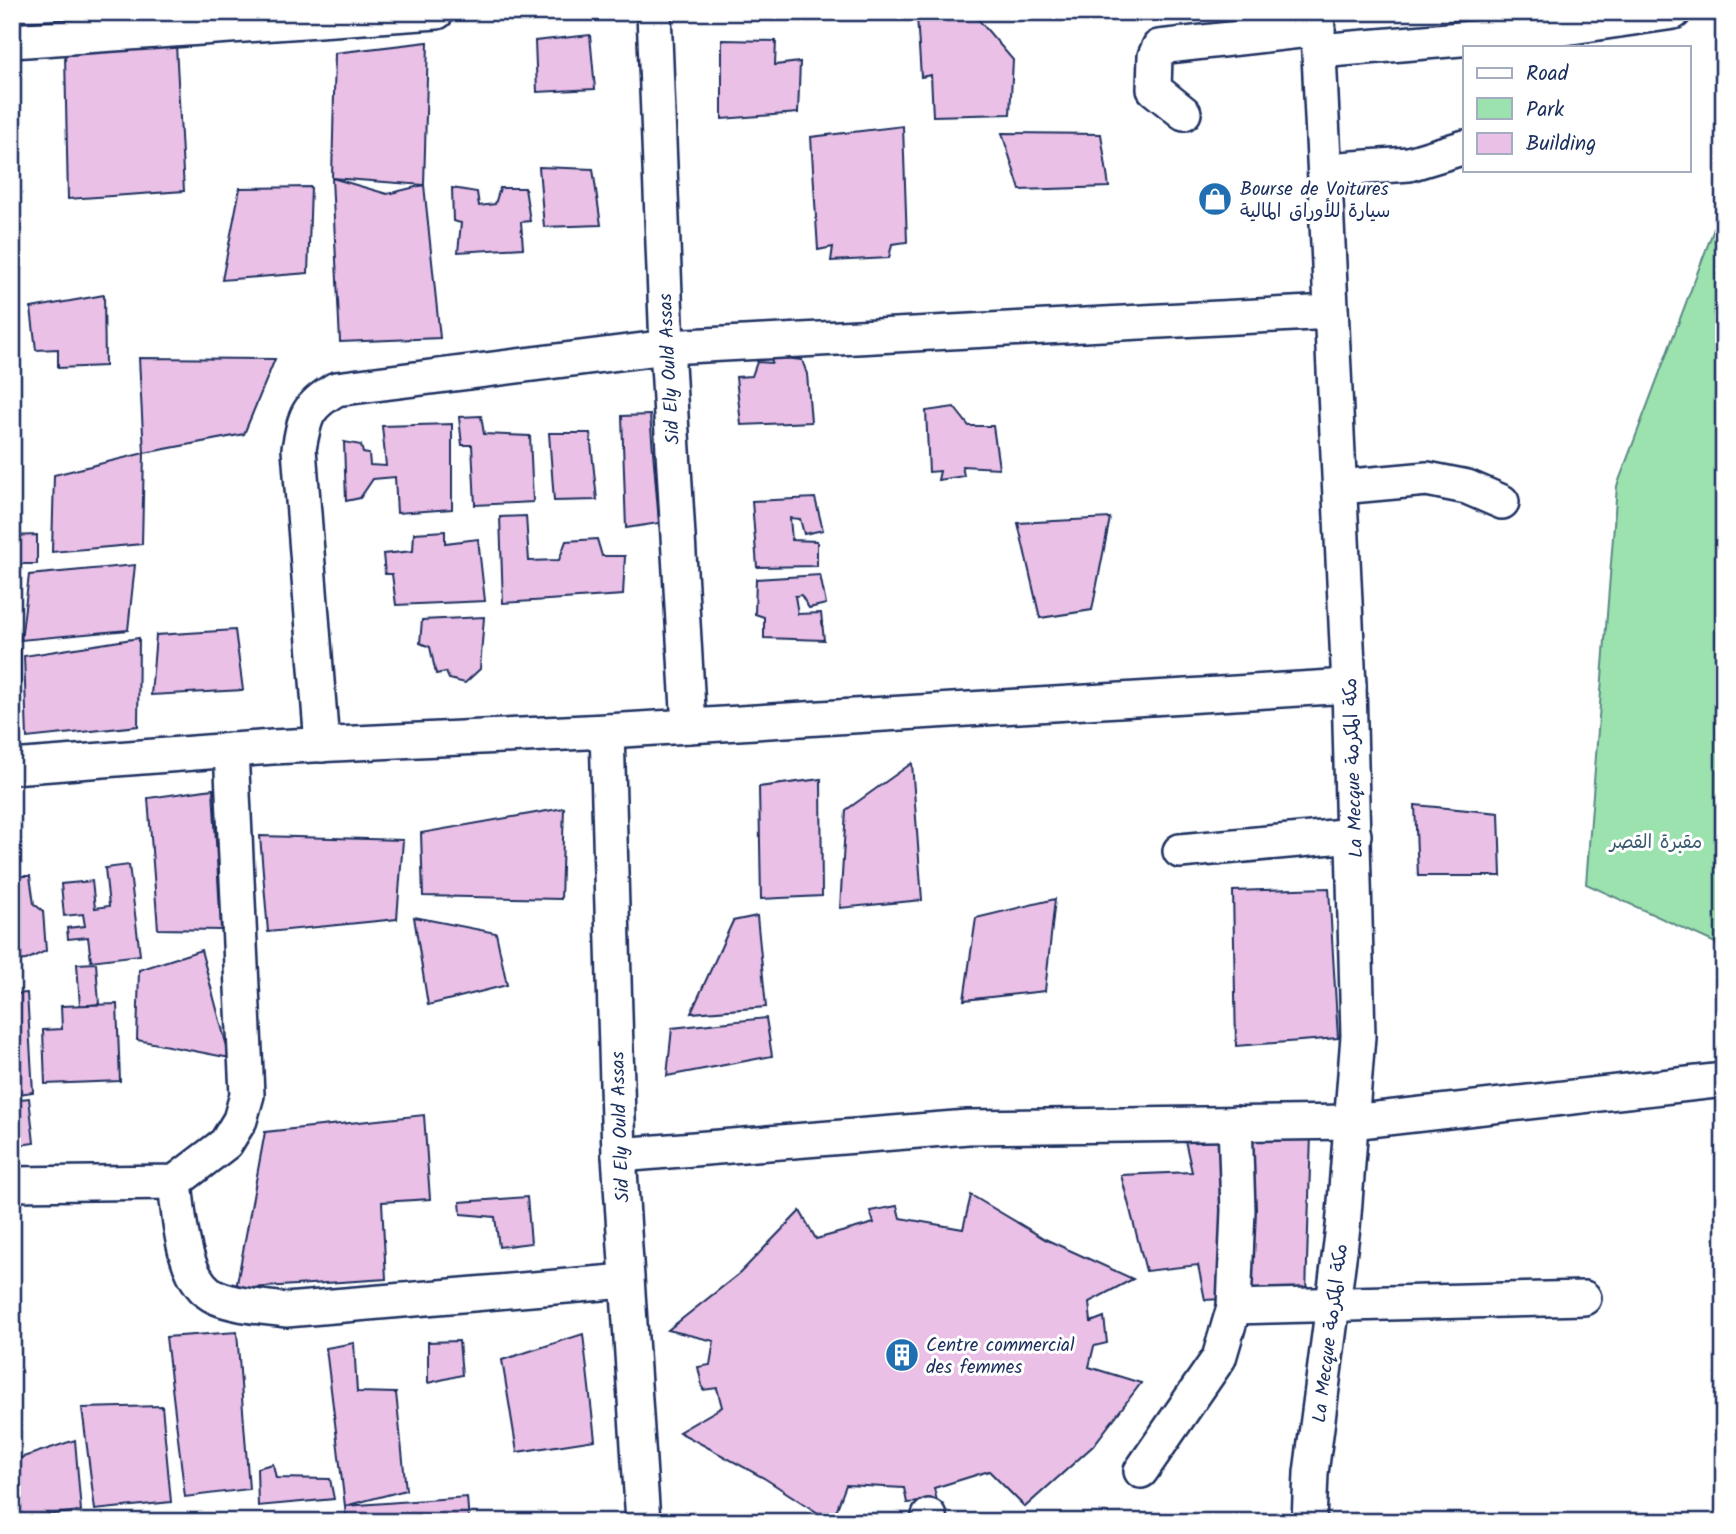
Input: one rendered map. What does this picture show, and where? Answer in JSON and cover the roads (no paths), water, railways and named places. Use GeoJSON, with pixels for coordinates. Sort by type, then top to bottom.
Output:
{"type":"FeatureCollection","features":[{"type":"Feature","properties":{"kind":"street"},"geometry":{"type":"LineString","coordinates":[[12,41],[290,17],[437,12]]}},
{"type":"Feature","properties":{"kind":"street","name":"Sid Ely Ould Assas"},"geometry":{"type":"LineString","coordinates":[[653,12],[667,347],[689,726]]}},
{"type":"Feature","properties":{"kind":"street"},"geometry":{"type":"LineString","coordinates":[[1184,113],[1154,89],[1155,56],[1159,47],[1318,31],[1531,33],[1674,12]]}},
{"type":"Feature","properties":{"kind":"street","name":"La Mecque مكة المكرمة"},"geometry":{"type":"LineString","coordinates":[[1310,1522],[1311,1473],[1333,1302],[1358,1036],[1349,686],[1318,31]]}},
{"type":"Feature","properties":{"kind":"street"},"geometry":{"type":"LineString","coordinates":[[1326,170],[1409,164],[1463,148]]}},
{"type":"Feature","properties":{"kind":"street"},"geometry":{"type":"LineString","coordinates":[[322,745],[299,449],[304,418],[315,402],[336,389],[667,347],[1331,312]]}},
{"type":"Feature","properties":{"kind":"street"},"geometry":{"type":"LineString","coordinates":[[1339,487],[1427,479],[1467,487],[1502,502]]}},
{"type":"Feature","properties":{"kind":"street"},"geometry":{"type":"LineString","coordinates":[[12,767],[231,750],[607,732],[1349,686]]}},
{"type":"Feature","properties":{"kind":"street","name":"Sid Ely Ould Assas"},"geometry":{"type":"LineString","coordinates":[[607,732],[619,1155],[643,1522]]}},
{"type":"Feature","properties":{"kind":"street"},"geometry":{"type":"LineString","coordinates":[[12,1184],[175,1182],[226,1143],[240,1120],[247,1095],[231,750]]}},
{"type":"Feature","properties":{"kind":"street"},"geometry":{"type":"LineString","coordinates":[[1180,851],[1354,835]]}},
{"type":"Feature","properties":{"kind":"street"},"geometry":{"type":"LineString","coordinates":[[619,1155],[968,1127],[1351,1122],[1724,1080]]}},
{"type":"Feature","properties":{"kind":"street"},"geometry":{"type":"LineString","coordinates":[[1141,1471],[1219,1358],[1234,1307],[1238,1210],[1235,1123]]}},
{"type":"Feature","properties":{"kind":"street"},"geometry":{"type":"LineString","coordinates":[[175,1182],[182,1232],[192,1271],[199,1285],[215,1297],[252,1306],[286,1311],[626,1280]]}},
{"type":"Feature","properties":{"kind":"street"},"geometry":{"type":"LineString","coordinates":[[1234,1307],[1333,1302],[1584,1298]]}},
{"type":"Feature","properties":{"kind":"place","name":"Bourse de Voitures سيارة للأوراق المالية"},"geometry":{"type":"Point","coordinates":[1215,199]}},
{"type":"Feature","properties":{"kind":"place","name":"Centre commercial des femmes"},"geometry":{"type":"Point","coordinates":[902,1355]}},
{"type":"Feature","properties":{"kind":"park label","name":"مقبرة القصر"},"geometry":{"type":"Point","coordinates":[1656,841]}}]}
